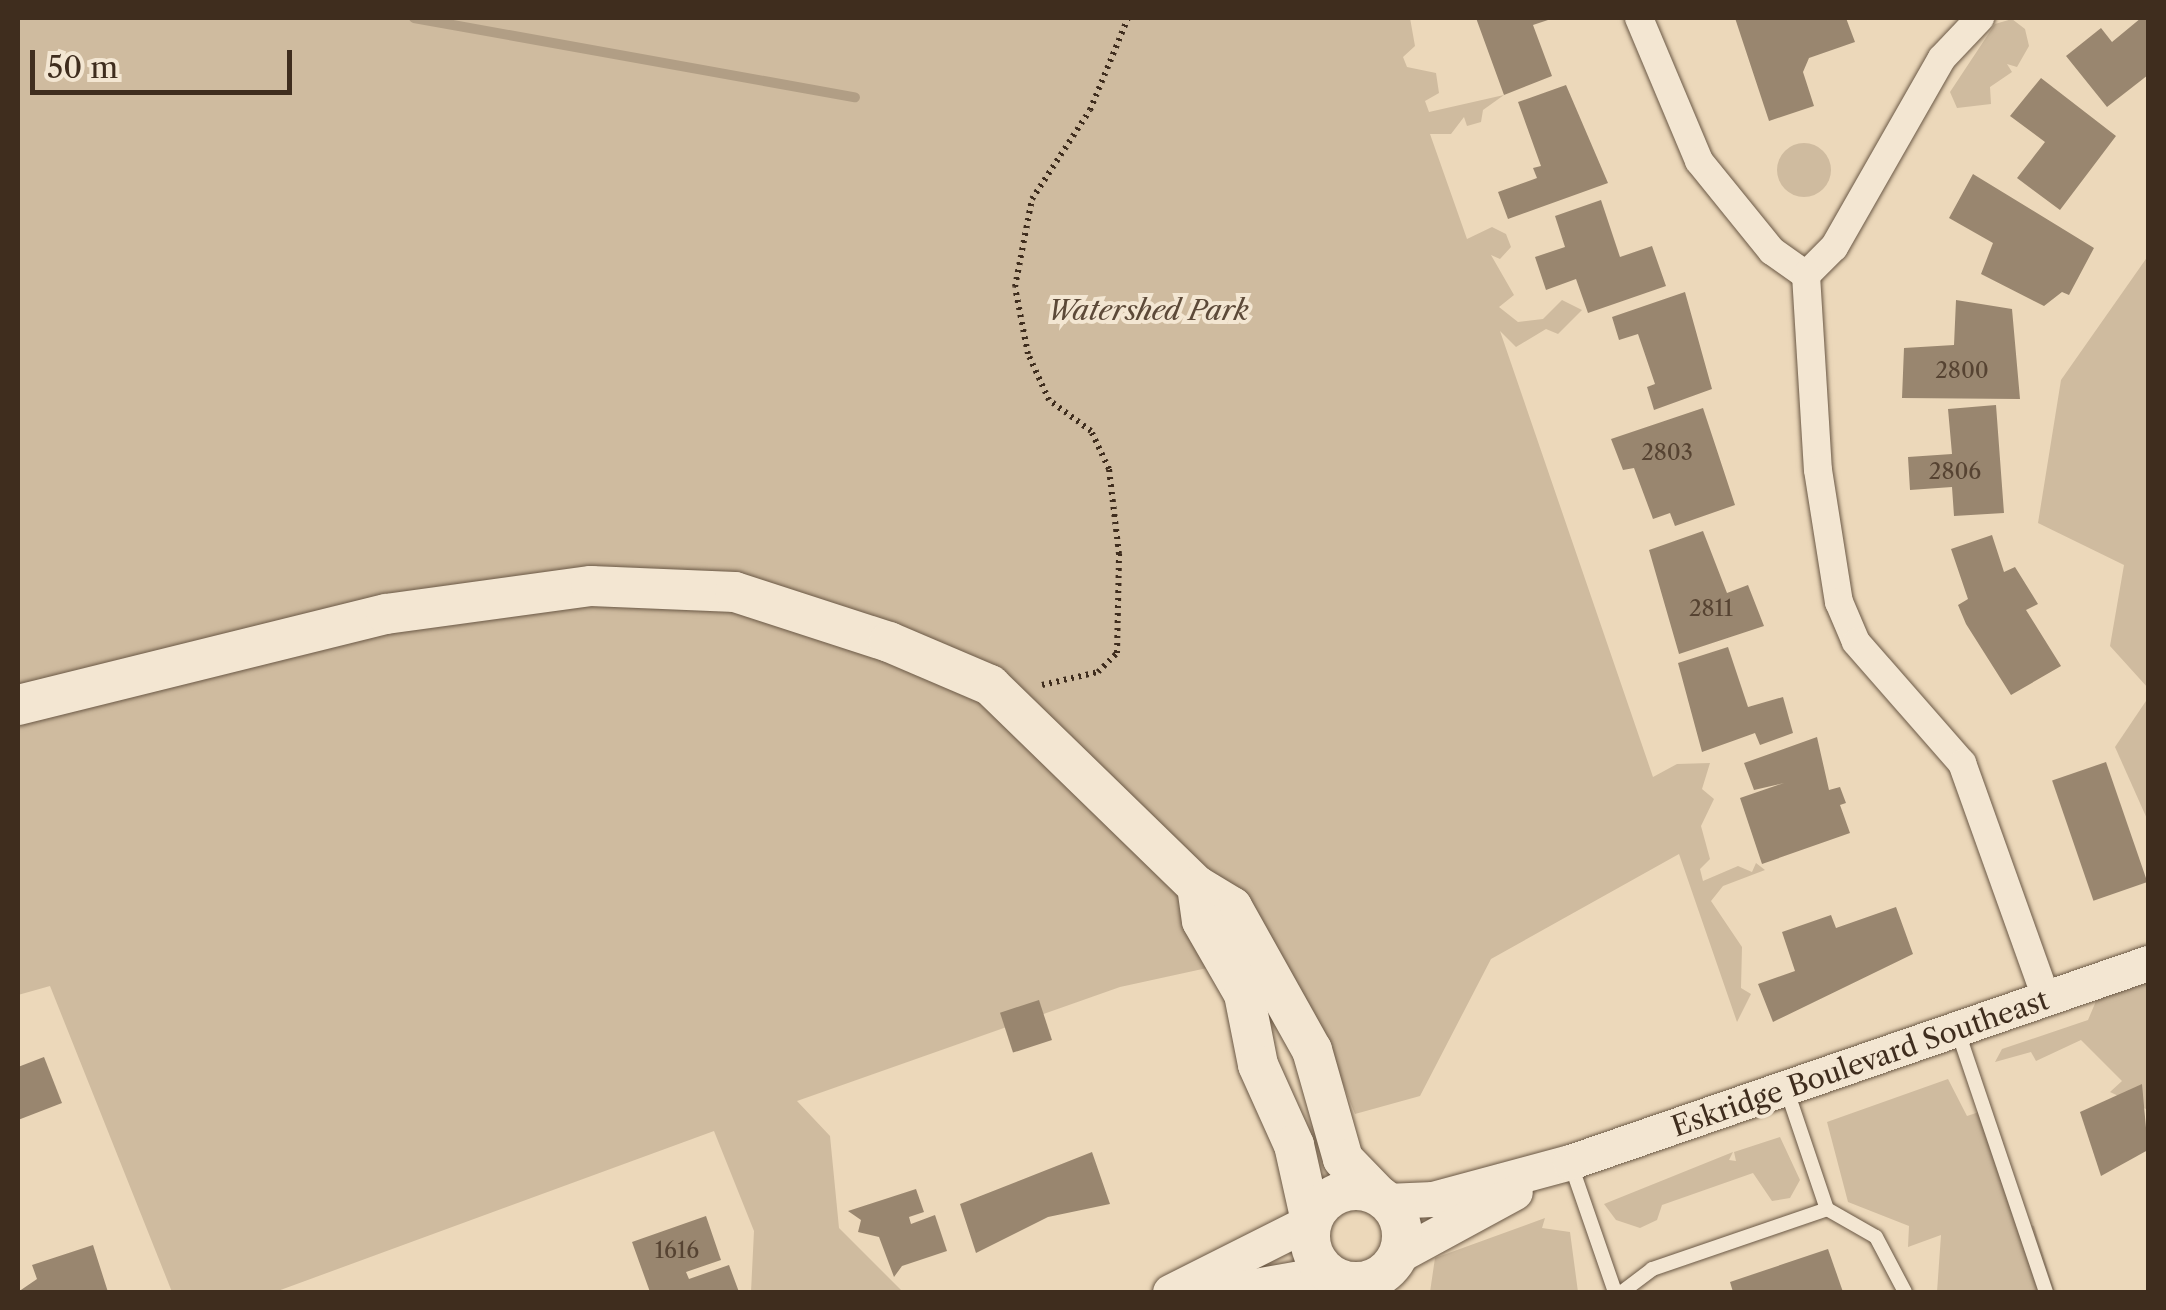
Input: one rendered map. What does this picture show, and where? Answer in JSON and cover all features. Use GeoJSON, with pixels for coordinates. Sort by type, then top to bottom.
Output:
{"type":"FeatureCollection","features":[{"type":"Feature","properties":{"kind":"main road"},"geometry":{"type":"LineString","coordinates":[[18,705],[386,614],[591,586],[736,592],[990,685],[1197,886],[1232,907],[1267,960],[1312,1050],[1343,1158],[1382,1198],[1402,1232],[1397,1269],[1356,1282],[1334,1283],[1312,1250],[1311,1221],[1294,1145],[1258,1065],[1244,994],[1202,921],[1197,886]]}},
{"type":"Feature","properties":{"kind":"main road"},"geometry":{"type":"LineString","coordinates":[[1311,1221],[1338,1193],[1382,1198]]}},
{"type":"Feature","properties":{"kind":"street"},"geometry":{"type":"LineString","coordinates":[[1639,18],[1698,161],[1772,251],[1806,275]]}},
{"type":"Feature","properties":{"kind":"street"},"geometry":{"type":"LineString","coordinates":[[1980,18],[1942,58],[1834,247],[1806,275],[1818,470],[1839,602],[1886,685],[1962,763],[2046,997]]}},
{"type":"Feature","properties":{"kind":"street","name":"Eskridge Boulevard Southeast"},"geometry":{"type":"LineString","coordinates":[[1382,1198],[1433,1199],[1570,1162],[1787,1091],[2148,962]]}},
{"type":"Feature","properties":{"kind":"street","name":"Eskridge Boulevard Southeast"},"geometry":{"type":"LineString","coordinates":[[1397,1269],[1570,1162]]}},
{"type":"Feature","properties":{"kind":"street"},"geometry":{"type":"LineString","coordinates":[[1170,1292],[1311,1221]]}},
{"type":"Feature","properties":{"kind":"street"},"geometry":{"type":"LineString","coordinates":[[1221,1292],[1334,1283]]}},
{"type":"Feature","properties":{"kind":"lane"},"geometry":{"type":"LineString","coordinates":[[1957,1028],[2046,1292]]}},
{"type":"Feature","properties":{"kind":"lane"},"geometry":{"type":"LineString","coordinates":[[1787,1091],[1827,1209],[1876,1237],[1905,1292]]}},
{"type":"Feature","properties":{"kind":"lane"},"geometry":{"type":"LineString","coordinates":[[1570,1162],[1619,1292],[1652,1269],[1827,1209]]}},
{"type":"Feature","properties":{"kind":"path"},"geometry":{"type":"LineString","coordinates":[[990,685],[1052,686],[1098,672],[1117,653],[1120,554],[1109,469],[1091,431],[1050,400],[1028,354],[1015,287],[1032,198],[1090,110],[1128,18]]}},
{"type":"Feature","properties":{"kind":"green space","name":"Watershed Park"},"geometry":{"type":"Polygon","coordinates":[[[18,18],[1410,18],[1415,46],[1403,57],[1407,67],[1436,73],[1439,93],[1425,101],[1429,112],[1504,95],[1483,110],[1481,122],[1467,126],[1464,117],[1451,134],[1430,134],[1467,239],[1492,227],[1506,234],[1511,247],[1500,259],[1491,255],[1514,295],[1499,307],[1518,322],[1543,319],[1562,300],[1582,310],[1558,334],[1546,329],[1516,347],[1500,331],[1653,777],[1677,764],[1710,763],[1702,789],[1714,799],[1701,826],[1710,859],[1700,869],[1703,881],[1738,866],[1752,872],[1756,863],[1765,870],[1723,886],[1711,901],[1742,947],[1741,988],[1751,994],[1737,1022],[1679,854],[1491,959],[1420,1096],[1355,1114],[1314,1012],[1273,944],[1230,963],[1120,987],[797,1101],[830,1136],[839,1228],[903,1292],[751,1292],[754,1231],[714,1131],[275,1292],[172,1292],[50,986],[18,995],[18,18]]]}},
{"type":"Feature","properties":{"kind":"green space"},"geometry":{"type":"Polygon","coordinates":[[[2012,19],[2025,29],[2029,46],[2017,67],[2007,64],[2012,72],[1990,87],[1991,104],[1957,108],[1950,92],[1995,24],[2012,19]]]}},
{"type":"Feature","properties":{"kind":"green space"},"geometry":{"type":"Polygon","coordinates":[[[1804,143],[1823,151],[1831,170],[1823,189],[1804,197],[1785,189],[1777,170],[1785,151],[1804,143]]]}},
{"type":"Feature","properties":{"kind":"green space"},"geometry":{"type":"Polygon","coordinates":[[[2148,256],[2148,688],[2110,646],[2124,565],[2038,523],[2061,380],[2148,256]]]}},
{"type":"Feature","properties":{"kind":"green space"},"geometry":{"type":"Polygon","coordinates":[[[2148,698],[2148,821],[2115,747],[2148,698]]]}},
{"type":"Feature","properties":{"kind":"green space"},"geometry":{"type":"Polygon","coordinates":[[[2148,972],[2148,1110],[2110,1092],[2122,1081],[2081,1040],[2036,1061],[2031,1052],[1995,1062],[2002,1049],[2088,1020],[2102,987],[2148,972]]]}},
{"type":"Feature","properties":{"kind":"green space"},"geometry":{"type":"Polygon","coordinates":[[[1948,1079],[1967,1116],[1979,1112],[2018,1223],[2034,1226],[2055,1292],[1937,1292],[1941,1235],[1908,1247],[1909,1226],[1848,1202],[1827,1122],[1948,1079]]]}},
{"type":"Feature","properties":{"kind":"green space"},"geometry":{"type":"Polygon","coordinates":[[[1780,1137],[1800,1180],[1790,1198],[1772,1201],[1753,1173],[1662,1205],[1657,1220],[1640,1228],[1616,1220],[1604,1204],[1733,1152],[1729,1160],[1736,1161],[1734,1152],[1780,1137]]]}},
{"type":"Feature","properties":{"kind":"green space"},"geometry":{"type":"Polygon","coordinates":[[[1545,1218],[1542,1228],[1570,1232],[1578,1292],[1430,1292],[1435,1258],[1545,1218]]]}},
{"type":"Feature","properties":{"kind":"building"},"geometry":{"type":"Polygon","coordinates":[[[1476,18],[1554,18],[1533,25],[1552,76],[1504,95],[1476,18]]]}},
{"type":"Feature","properties":{"kind":"building"},"geometry":{"type":"Polygon","coordinates":[[[1735,18],[1846,18],[1855,42],[1809,58],[1803,72],[1814,106],[1769,121],[1735,18]]]}},
{"type":"Feature","properties":{"kind":"building"},"geometry":{"type":"Polygon","coordinates":[[[2141,18],[2148,18],[2148,75],[2107,107],[2066,56],[2101,28],[2112,42],[2141,18]]]}},
{"type":"Feature","properties":{"kind":"building"},"geometry":{"type":"Polygon","coordinates":[[[2041,78],[2116,136],[2060,210],[2017,178],[2045,142],[2010,116],[2041,78]]]}},
{"type":"Feature","properties":{"kind":"building"},"geometry":{"type":"Polygon","coordinates":[[[1566,85],[1608,183],[1508,219],[1498,192],[1537,178],[1533,168],[1541,166],[1518,102],[1566,85]]]}},
{"type":"Feature","properties":{"kind":"building"},"geometry":{"type":"Polygon","coordinates":[[[1973,174],[2094,248],[2069,295],[2062,292],[2044,306],[1981,274],[1993,243],[1949,218],[1973,174]]]}},
{"type":"Feature","properties":{"kind":"building"},"geometry":{"type":"Polygon","coordinates":[[[1601,200],[1620,257],[1652,246],[1666,286],[1588,313],[1576,279],[1546,290],[1535,257],[1565,247],[1555,216],[1601,200]]]}},
{"type":"Feature","properties":{"kind":"building"},"geometry":{"type":"Polygon","coordinates":[[[1685,292],[1712,389],[1654,410],[1647,387],[1655,384],[1638,334],[1619,340],[1612,317],[1685,292]]]}},
{"type":"Feature","properties":{"kind":"building"},"geometry":{"type":"Polygon","coordinates":[[[1956,300],[2012,309],[2020,399],[1902,398],[1904,348],[1954,345],[1956,300]]]}},
{"type":"Feature","properties":{"kind":"building"},"geometry":{"type":"Polygon","coordinates":[[[1996,405],[2004,513],[1954,516],[1952,487],[1910,490],[1908,457],[1952,454],[1948,409],[1996,405]]]}},
{"type":"Feature","properties":{"kind":"building"},"geometry":{"type":"Polygon","coordinates":[[[1703,408],[1735,505],[1675,526],[1670,513],[1653,519],[1634,468],[1623,470],[1611,439],[1703,408]]]}},
{"type":"Feature","properties":{"kind":"building"},"geometry":{"type":"Polygon","coordinates":[[[1703,531],[1727,593],[1748,585],[1764,626],[1679,654],[1649,550],[1703,531]]]}},
{"type":"Feature","properties":{"kind":"building"},"geometry":{"type":"Polygon","coordinates":[[[1992,535],[2004,572],[2015,567],[2038,604],[2026,610],[2061,666],[2011,695],[1958,605],[1968,599],[1951,549],[1992,535]]]}},
{"type":"Feature","properties":{"kind":"building"},"geometry":{"type":"Polygon","coordinates":[[[1728,647],[1748,707],[1783,697],[1793,733],[1760,745],[1755,733],[1702,752],[1678,663],[1728,647]]]}},
{"type":"Feature","properties":{"kind":"building"},"geometry":{"type":"Polygon","coordinates":[[[1817,737],[1829,790],[1840,787],[1846,803],[1840,805],[1850,833],[1762,864],[1740,798],[1784,783],[1754,790],[1744,763],[1817,737]]]}},
{"type":"Feature","properties":{"kind":"building"},"geometry":{"type":"Polygon","coordinates":[[[2106,762],[2147,882],[2093,901],[2052,781],[2106,762]]]}},
{"type":"Feature","properties":{"kind":"building"},"geometry":{"type":"Polygon","coordinates":[[[1896,907],[1913,954],[1773,1022],[1758,984],[1795,971],[1782,932],[1831,915],[1836,928],[1896,907]]]}},
{"type":"Feature","properties":{"kind":"building"},"geometry":{"type":"Polygon","coordinates":[[[1039,1000],[1052,1040],[1013,1053],[1000,1013],[1039,1000]]]}},
{"type":"Feature","properties":{"kind":"building"},"geometry":{"type":"Polygon","coordinates":[[[44,1057],[62,1103],[18,1120],[18,1067],[44,1057]]]}},
{"type":"Feature","properties":{"kind":"building"},"geometry":{"type":"Polygon","coordinates":[[[2142,1084],[2148,1150],[2101,1176],[2080,1112],[2142,1084]]]}},
{"type":"Feature","properties":{"kind":"building"},"geometry":{"type":"Polygon","coordinates":[[[1092,1152],[1110,1204],[1048,1217],[976,1253],[960,1204],[1092,1152]]]}},
{"type":"Feature","properties":{"kind":"building"},"geometry":{"type":"Polygon","coordinates":[[[916,1189],[924,1212],[909,1217],[911,1224],[935,1215],[947,1251],[902,1266],[894,1277],[879,1237],[858,1232],[861,1220],[848,1211],[916,1189]]]}},
{"type":"Feature","properties":{"kind":"building"},"geometry":{"type":"Polygon","coordinates":[[[706,1216],[721,1260],[686,1272],[689,1279],[729,1265],[739,1292],[650,1292],[632,1242],[706,1216]]]}},
{"type":"Feature","properties":{"kind":"building"},"geometry":{"type":"Polygon","coordinates":[[[93,1245],[108,1292],[18,1292],[37,1279],[32,1265],[93,1245]]]}},
{"type":"Feature","properties":{"kind":"building"},"geometry":{"type":"Polygon","coordinates":[[[1828,1249],[1843,1292],[1733,1292],[1730,1282],[1828,1249]]]}},
{"type":"Feature","properties":{"kind":"waterway"},"geometry":{"type":"LineString","coordinates":[[414,18],[855,97]]}}]}
